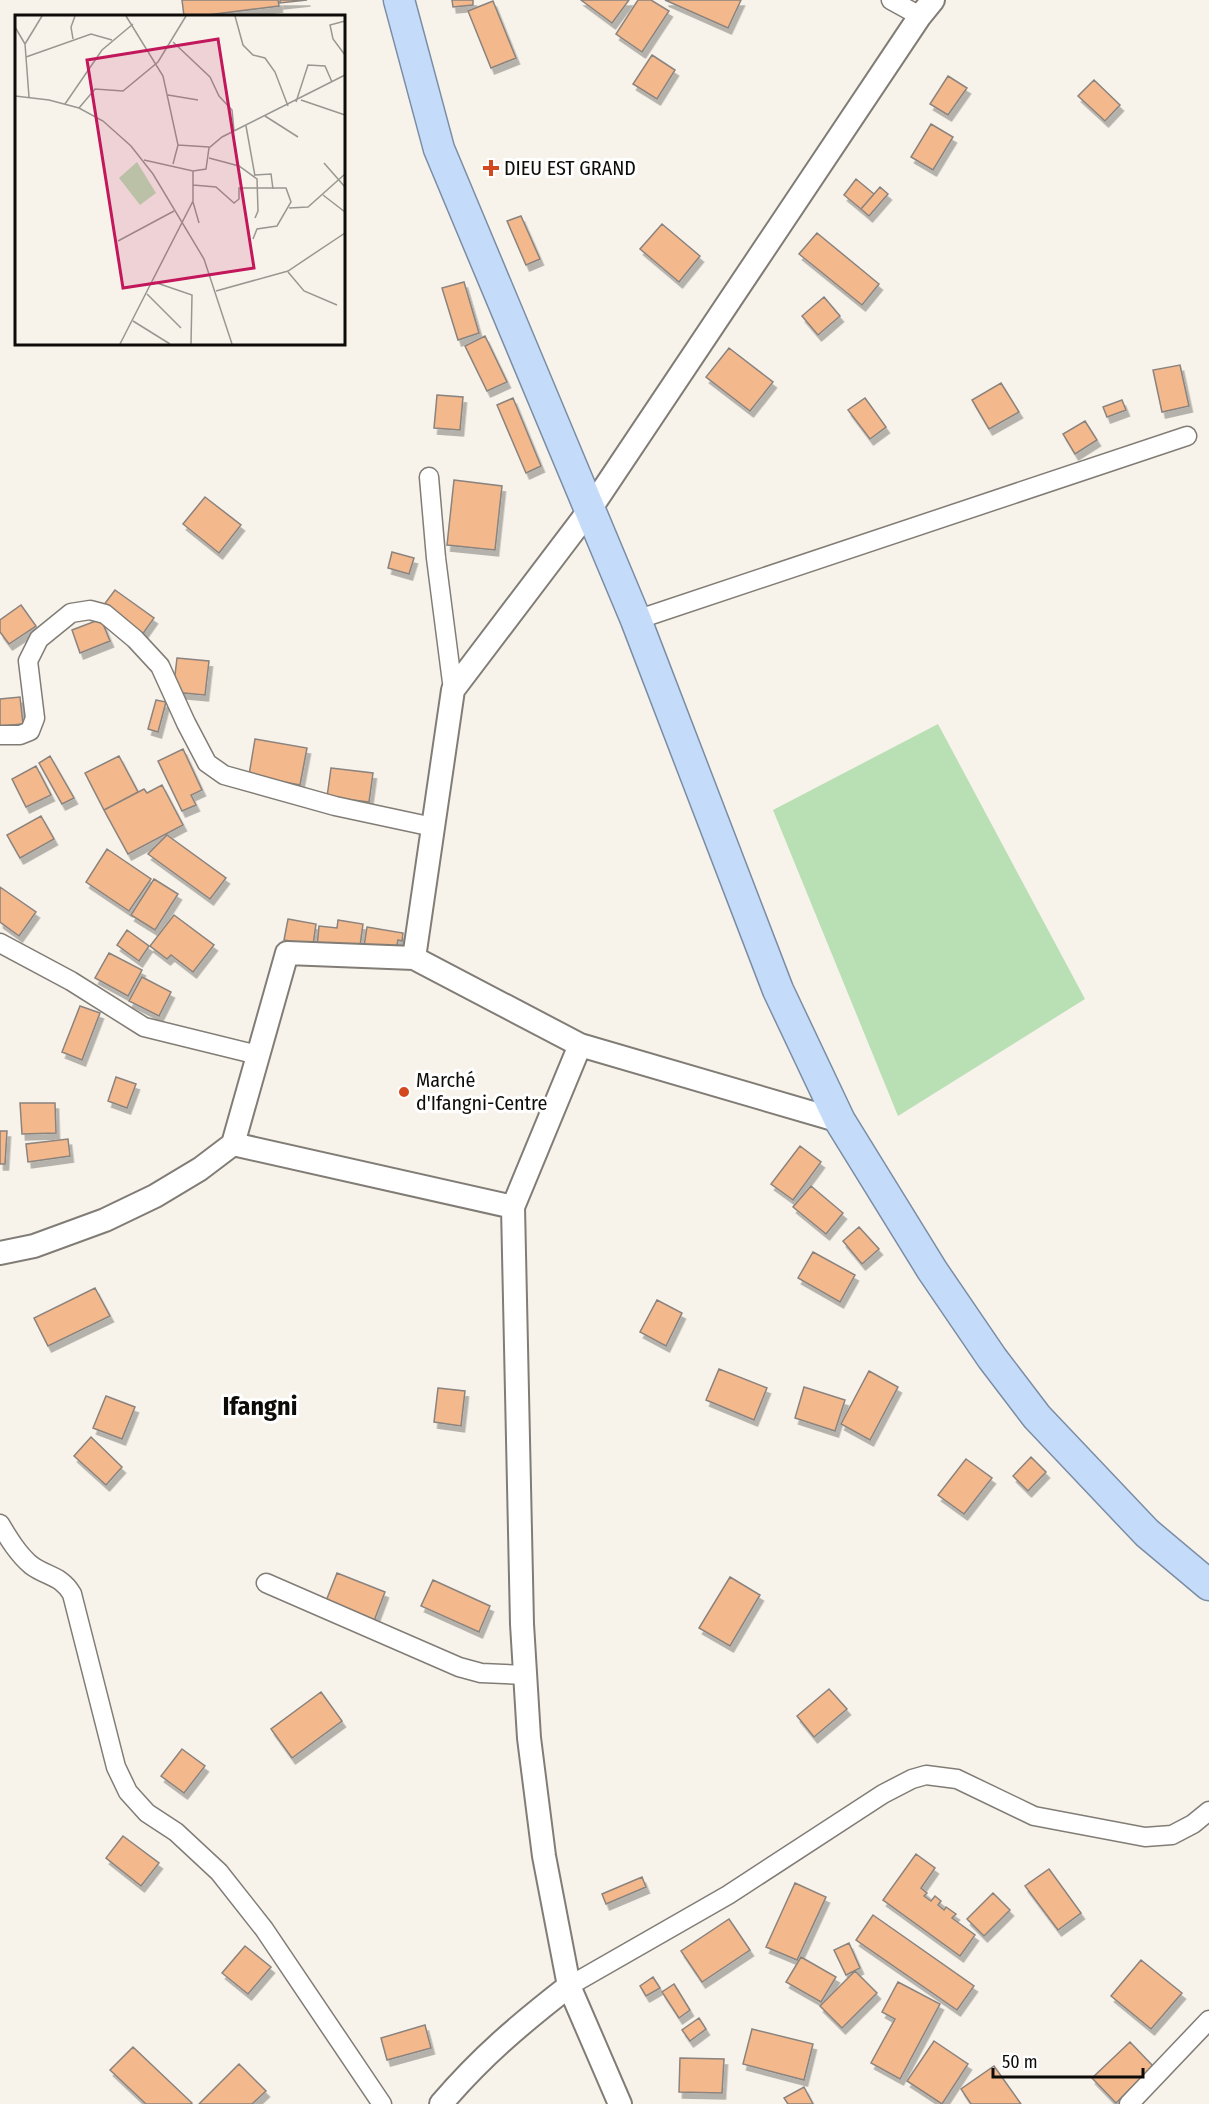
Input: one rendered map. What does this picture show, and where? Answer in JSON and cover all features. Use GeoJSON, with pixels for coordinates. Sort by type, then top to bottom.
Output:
{"type":"FeatureCollection","features":[{"type":"Feature","properties":{"kind":"highway"},"geometry":{"type":"LineString","coordinates":[[399,0],[439,148],[591,508],[778,990],[840,1121],[932,1270],[992,1358],[1036,1417],[1147,1533],[1209,1585]]}},
{"type":"Feature","properties":{"kind":"street"},"geometry":{"type":"LineString","coordinates":[[453,690],[591,508],[926,8],[891,0]]}},
{"type":"Feature","properties":{"kind":"street"},"geometry":{"type":"LineString","coordinates":[[636,620],[1187,436]]}},
{"type":"Feature","properties":{"kind":"street"},"geometry":{"type":"LineString","coordinates":[[414,958],[453,690],[436,558],[429,477]]}},
{"type":"Feature","properties":{"kind":"street"},"geometry":{"type":"LineString","coordinates":[[0,735],[20,735],[30,731],[35,718],[28,661],[39,639],[71,613],[90,610],[105,614],[135,639],[160,666],[207,762],[224,775],[335,806],[433,827]]}},
{"type":"Feature","properties":{"kind":"street"},"geometry":{"type":"LineString","coordinates":[[0,943],[71,981],[144,1026],[258,1055]]}},
{"type":"Feature","properties":{"kind":"street"},"geometry":{"type":"LineString","coordinates":[[0,1253],[34,1246],[105,1220],[155,1196],[201,1169],[233,1144],[287,954],[414,958],[580,1045],[840,1121]]}},
{"type":"Feature","properties":{"kind":"street"},"geometry":{"type":"LineString","coordinates":[[580,1045],[513,1207],[522,1624],[529,1738],[544,1856],[568,1986],[621,2104]]}},
{"type":"Feature","properties":{"kind":"street"},"geometry":{"type":"LineString","coordinates":[[233,1144],[513,1207]]}},
{"type":"Feature","properties":{"kind":"street"},"geometry":{"type":"LineString","coordinates":[[0,1524],[16,1550],[33,1566],[58,1578],[68,1586],[72,1594],[116,1767],[128,1792],[147,1812],[176,1832],[219,1872],[264,1929],[382,2104]]}},
{"type":"Feature","properties":{"kind":"street"},"geometry":{"type":"LineString","coordinates":[[266,1583],[459,1667],[481,1674],[525,1675]]}},
{"type":"Feature","properties":{"kind":"street"},"geometry":{"type":"LineString","coordinates":[[441,2104],[486,2054],[568,1986],[728,1895],[883,1794],[912,1779],[926,1775],[957,1779],[1034,1816],[1145,1837],[1172,1835],[1193,1824],[1209,1811]]}},
{"type":"Feature","properties":{"kind":"street"},"geometry":{"type":"LineString","coordinates":[[1129,2104],[1209,2020]]}},
{"type":"Feature","properties":{"kind":"green space"},"geometry":{"type":"Polygon","coordinates":[[[938,724],[1085,999],[898,1116],[773,810],[938,724]]]}},
{"type":"Feature","properties":{"kind":"building"},"geometry":{"type":"Polygon","coordinates":[[[182,0],[278,0],[279,6],[207,15],[184,15],[182,0]]]}},
{"type":"Feature","properties":{"kind":"building"},"geometry":{"type":"Polygon","coordinates":[[[280,0],[307,0],[280,3],[280,0]]]}},
{"type":"Feature","properties":{"kind":"building"},"geometry":{"type":"Polygon","coordinates":[[[452,0],[473,0],[473,5],[453,7],[452,0]]]}},
{"type":"Feature","properties":{"kind":"building"},"geometry":{"type":"Polygon","coordinates":[[[581,0],[629,0],[612,23],[581,0]]]}},
{"type":"Feature","properties":{"kind":"building"},"geometry":{"type":"Polygon","coordinates":[[[638,0],[651,0],[669,11],[642,52],[616,34],[638,0]]]}},
{"type":"Feature","properties":{"kind":"building"},"geometry":{"type":"Polygon","coordinates":[[[665,0],[741,0],[728,28],[665,0]]]}},
{"type":"Feature","properties":{"kind":"building"},"geometry":{"type":"Polygon","coordinates":[[[493,1],[516,58],[491,68],[468,11],[493,1]]]}},
{"type":"Feature","properties":{"kind":"building"},"geometry":{"type":"Polygon","coordinates":[[[652,55],[675,70],[657,99],[633,84],[652,55]]]}},
{"type":"Feature","properties":{"kind":"building"},"geometry":{"type":"Polygon","coordinates":[[[948,76],[967,88],[948,115],[930,104],[948,76]]]}},
{"type":"Feature","properties":{"kind":"building"},"geometry":{"type":"Polygon","coordinates":[[[1094,80],[1120,105],[1105,121],[1078,96],[1094,80]]]}},
{"type":"Feature","properties":{"kind":"building"},"geometry":{"type":"Polygon","coordinates":[[[931,124],[953,137],[933,170],[911,157],[931,124]]]}},
{"type":"Feature","properties":{"kind":"building"},"geometry":{"type":"Polygon","coordinates":[[[856,179],[874,194],[861,209],[844,195],[856,179]]]}},
{"type":"Feature","properties":{"kind":"building"},"geometry":{"type":"Polygon","coordinates":[[[880,187],[888,194],[869,216],[861,209],[880,187]]]}},
{"type":"Feature","properties":{"kind":"building"},"geometry":{"type":"Polygon","coordinates":[[[521,216],[540,259],[526,265],[507,221],[521,216]]]}},
{"type":"Feature","properties":{"kind":"building"},"geometry":{"type":"Polygon","coordinates":[[[662,224],[700,256],[679,282],[640,249],[662,224]]]}},
{"type":"Feature","properties":{"kind":"building"},"geometry":{"type":"Polygon","coordinates":[[[817,233],[879,284],[862,305],[799,254],[817,233]]]}},
{"type":"Feature","properties":{"kind":"building"},"geometry":{"type":"Polygon","coordinates":[[[464,282],[479,333],[458,340],[442,288],[464,282]]]}},
{"type":"Feature","properties":{"kind":"building"},"geometry":{"type":"Polygon","coordinates":[[[824,297],[840,316],[818,335],[802,316],[824,297]]]}},
{"type":"Feature","properties":{"kind":"building"},"geometry":{"type":"Polygon","coordinates":[[[485,336],[507,382],[487,391],[465,346],[485,336]]]}},
{"type":"Feature","properties":{"kind":"building"},"geometry":{"type":"Polygon","coordinates":[[[729,348],[773,382],[750,411],[706,377],[729,348]]]}},
{"type":"Feature","properties":{"kind":"building"},"geometry":{"type":"Polygon","coordinates":[[[1180,365],[1189,406],[1162,412],[1153,370],[1180,365]]]}},
{"type":"Feature","properties":{"kind":"building"},"geometry":{"type":"Polygon","coordinates":[[[1001,383],[1019,412],[989,429],[972,400],[1001,383]]]}},
{"type":"Feature","properties":{"kind":"building"},"geometry":{"type":"Polygon","coordinates":[[[437,395],[463,397],[460,430],[434,428],[437,395]]]}},
{"type":"Feature","properties":{"kind":"building"},"geometry":{"type":"Polygon","coordinates":[[[513,398],[541,466],[526,473],[497,405],[513,398]]]}},
{"type":"Feature","properties":{"kind":"building"},"geometry":{"type":"Polygon","coordinates":[[[865,398],[886,427],[870,439],[848,410],[865,398]]]}},
{"type":"Feature","properties":{"kind":"building"},"geometry":{"type":"Polygon","coordinates":[[[1122,400],[1126,410],[1107,417],[1103,407],[1122,400]]]}},
{"type":"Feature","properties":{"kind":"building"},"geometry":{"type":"Polygon","coordinates":[[[1085,421],[1097,440],[1075,454],[1063,434],[1085,421]]]}},
{"type":"Feature","properties":{"kind":"building"},"geometry":{"type":"Polygon","coordinates":[[[454,480],[502,486],[495,550],[447,545],[454,480]]]}},
{"type":"Feature","properties":{"kind":"building"},"geometry":{"type":"Polygon","coordinates":[[[205,497],[241,525],[219,553],[183,524],[205,497]]]}},
{"type":"Feature","properties":{"kind":"building"},"geometry":{"type":"Polygon","coordinates":[[[392,552],[414,558],[409,574],[388,568],[392,552]]]}},
{"type":"Feature","properties":{"kind":"building"},"geometry":{"type":"Polygon","coordinates":[[[115,590],[154,618],[142,635],[103,606],[115,590]]]}},
{"type":"Feature","properties":{"kind":"building"},"geometry":{"type":"Polygon","coordinates":[[[21,605],[36,626],[9,644],[0,632],[0,620],[21,605]]]}},
{"type":"Feature","properties":{"kind":"building"},"geometry":{"type":"Polygon","coordinates":[[[101,619],[110,641],[80,653],[72,630],[101,619]]]}},
{"type":"Feature","properties":{"kind":"building"},"geometry":{"type":"Polygon","coordinates":[[[177,658],[209,661],[205,695],[173,692],[177,658]]]}},
{"type":"Feature","properties":{"kind":"building"},"geometry":{"type":"Polygon","coordinates":[[[20,697],[23,724],[0,726],[0,699],[20,697]]]}},
{"type":"Feature","properties":{"kind":"building"},"geometry":{"type":"Polygon","coordinates":[[[156,700],[166,702],[158,732],[148,729],[156,700]]]}},
{"type":"Feature","properties":{"kind":"building"},"geometry":{"type":"Polygon","coordinates":[[[255,739],[307,748],[300,785],[249,775],[255,739]]]}},
{"type":"Feature","properties":{"kind":"building"},"geometry":{"type":"Polygon","coordinates":[[[183,749],[202,790],[191,795],[196,805],[182,811],[158,761],[183,749]]]}},
{"type":"Feature","properties":{"kind":"building"},"geometry":{"type":"Polygon","coordinates":[[[50,756],[74,798],[62,804],[39,763],[50,756]]]}},
{"type":"Feature","properties":{"kind":"building"},"geometry":{"type":"Polygon","coordinates":[[[119,756],[138,792],[104,810],[85,773],[119,756]]]}},
{"type":"Feature","properties":{"kind":"building"},"geometry":{"type":"Polygon","coordinates":[[[36,766],[51,795],[26,807],[12,779],[36,766]]]}},
{"type":"Feature","properties":{"kind":"building"},"geometry":{"type":"Polygon","coordinates":[[[331,768],[373,773],[369,802],[327,797],[331,768]]]}},
{"type":"Feature","properties":{"kind":"building"},"geometry":{"type":"Polygon","coordinates":[[[162,785],[183,825],[128,854],[104,810],[144,789],[147,793],[162,785]]]}},
{"type":"Feature","properties":{"kind":"building"},"geometry":{"type":"Polygon","coordinates":[[[41,816],[54,839],[20,858],[7,835],[41,816]]]}},
{"type":"Feature","properties":{"kind":"building"},"geometry":{"type":"Polygon","coordinates":[[[167,835],[226,878],[210,899],[148,854],[167,835]]]}},
{"type":"Feature","properties":{"kind":"building"},"geometry":{"type":"Polygon","coordinates":[[[107,849],[151,879],[129,911],[86,882],[107,849]]]}},
{"type":"Feature","properties":{"kind":"building"},"geometry":{"type":"Polygon","coordinates":[[[154,879],[178,894],[155,930],[131,915],[154,879]]]}},
{"type":"Feature","properties":{"kind":"building"},"geometry":{"type":"Polygon","coordinates":[[[0,887],[36,912],[19,936],[0,922],[0,887]]]}},
{"type":"Feature","properties":{"kind":"building"},"geometry":{"type":"Polygon","coordinates":[[[174,915],[214,945],[193,972],[171,955],[167,959],[150,946],[174,915]]]}},
{"type":"Feature","properties":{"kind":"building"},"geometry":{"type":"Polygon","coordinates":[[[288,919],[316,924],[313,945],[284,940],[288,919]]]}},
{"type":"Feature","properties":{"kind":"building"},"geometry":{"type":"Polygon","coordinates":[[[338,920],[363,924],[359,953],[317,947],[319,926],[337,928],[338,920]]]}},
{"type":"Feature","properties":{"kind":"building"},"geometry":{"type":"Polygon","coordinates":[[[367,927],[403,933],[402,941],[398,940],[396,950],[363,953],[367,927]]]}},
{"type":"Feature","properties":{"kind":"building"},"geometry":{"type":"Polygon","coordinates":[[[127,930],[149,946],[139,961],[117,945],[127,930]]]}},
{"type":"Feature","properties":{"kind":"building"},"geometry":{"type":"Polygon","coordinates":[[[109,953],[142,970],[128,996],[95,978],[109,953]]]}},
{"type":"Feature","properties":{"kind":"building"},"geometry":{"type":"Polygon","coordinates":[[[142,977],[171,992],[159,1016],[129,1001],[142,977]]]}},
{"type":"Feature","properties":{"kind":"building"},"geometry":{"type":"Polygon","coordinates":[[[80,1006],[100,1013],[82,1060],[62,1052],[80,1006]]]}},
{"type":"Feature","properties":{"kind":"building"},"geometry":{"type":"Polygon","coordinates":[[[116,1077],[136,1084],[127,1108],[108,1101],[116,1077]]]}},
{"type":"Feature","properties":{"kind":"building"},"geometry":{"type":"Polygon","coordinates":[[[20,1103],[55,1103],[56,1133],[22,1134],[20,1103]]]}},
{"type":"Feature","properties":{"kind":"building"},"geometry":{"type":"Polygon","coordinates":[[[0,1131],[7,1131],[5,1164],[0,1164],[0,1131]]]}},
{"type":"Feature","properties":{"kind":"building"},"geometry":{"type":"Polygon","coordinates":[[[68,1139],[70,1156],[28,1162],[26,1144],[68,1139]]]}},
{"type":"Feature","properties":{"kind":"building"},"geometry":{"type":"Polygon","coordinates":[[[800,1146],[821,1162],[793,1200],[771,1184],[800,1146]]]}},
{"type":"Feature","properties":{"kind":"building"},"geometry":{"type":"Polygon","coordinates":[[[811,1186],[843,1213],[826,1234],[793,1207],[811,1186]]]}},
{"type":"Feature","properties":{"kind":"building"},"geometry":{"type":"Polygon","coordinates":[[[859,1227],[879,1249],[862,1264],[843,1241],[859,1227]]]}},
{"type":"Feature","properties":{"kind":"building"},"geometry":{"type":"Polygon","coordinates":[[[813,1252],[855,1275],[840,1302],[798,1278],[813,1252]]]}},
{"type":"Feature","properties":{"kind":"building"},"geometry":{"type":"Polygon","coordinates":[[[95,1288],[110,1316],[48,1346],[34,1318],[95,1288]]]}},
{"type":"Feature","properties":{"kind":"building"},"geometry":{"type":"Polygon","coordinates":[[[657,1300],[682,1313],[666,1346],[640,1332],[657,1300]]]}},
{"type":"Feature","properties":{"kind":"building"},"geometry":{"type":"Polygon","coordinates":[[[719,1369],[767,1388],[754,1420],[706,1400],[719,1369]]]}},
{"type":"Feature","properties":{"kind":"building"},"geometry":{"type":"Polygon","coordinates":[[[869,1371],[898,1387],[870,1440],[841,1424],[869,1371]]]}},
{"type":"Feature","properties":{"kind":"building"},"geometry":{"type":"Polygon","coordinates":[[[804,1387],[845,1400],[835,1431],[795,1418],[804,1387]]]}},
{"type":"Feature","properties":{"kind":"building"},"geometry":{"type":"Polygon","coordinates":[[[438,1388],[465,1391],[461,1426],[434,1422],[438,1388]]]}},
{"type":"Feature","properties":{"kind":"building"},"geometry":{"type":"Polygon","coordinates":[[[106,1396],[135,1407],[122,1439],[93,1428],[106,1396]]]}},
{"type":"Feature","properties":{"kind":"building"},"geometry":{"type":"Polygon","coordinates":[[[91,1437],[122,1467],[106,1485],[74,1456],[91,1437]]]}},
{"type":"Feature","properties":{"kind":"building"},"geometry":{"type":"Polygon","coordinates":[[[1031,1457],[1046,1472],[1028,1491],[1013,1476],[1031,1457]]]}},
{"type":"Feature","properties":{"kind":"building"},"geometry":{"type":"Polygon","coordinates":[[[966,1459],[992,1478],[964,1514],[938,1495],[966,1459]]]}},
{"type":"Feature","properties":{"kind":"building"},"geometry":{"type":"Polygon","coordinates":[[[337,1573],[385,1592],[374,1621],[326,1601],[337,1573]]]}},
{"type":"Feature","properties":{"kind":"building"},"geometry":{"type":"Polygon","coordinates":[[[730,1577],[760,1595],[730,1646],[699,1628],[730,1577]]]}},
{"type":"Feature","properties":{"kind":"building"},"geometry":{"type":"Polygon","coordinates":[[[433,1580],[490,1606],[479,1632],[421,1606],[433,1580]]]}},
{"type":"Feature","properties":{"kind":"building"},"geometry":{"type":"Polygon","coordinates":[[[829,1689],[847,1709],[814,1737],[797,1716],[829,1689]]]}},
{"type":"Feature","properties":{"kind":"building"},"geometry":{"type":"Polygon","coordinates":[[[321,1692],[342,1721],[292,1758],[271,1729],[321,1692]]]}},
{"type":"Feature","properties":{"kind":"building"},"geometry":{"type":"Polygon","coordinates":[[[182,1749],[205,1766],[184,1793],[161,1776],[182,1749]]]}},
{"type":"Feature","properties":{"kind":"building"},"geometry":{"type":"Polygon","coordinates":[[[123,1836],[159,1863],[141,1886],[106,1858],[123,1836]]]}},
{"type":"Feature","properties":{"kind":"building"},"geometry":{"type":"Polygon","coordinates":[[[916,1854],[935,1868],[921,1888],[927,1893],[924,1896],[931,1901],[935,1896],[941,1901],[938,1905],[956,1914],[952,1918],[975,1935],[960,1956],[883,1900],[916,1854]]]}},
{"type":"Feature","properties":{"kind":"building"},"geometry":{"type":"Polygon","coordinates":[[[1049,1869],[1081,1913],[1058,1930],[1025,1886],[1049,1869]]]}},
{"type":"Feature","properties":{"kind":"building"},"geometry":{"type":"Polygon","coordinates":[[[642,1877],[646,1887],[606,1904],[602,1894],[642,1877]]]}},
{"type":"Feature","properties":{"kind":"building"},"geometry":{"type":"Polygon","coordinates":[[[795,1883],[826,1897],[797,1960],[766,1947],[795,1883]]]}},
{"type":"Feature","properties":{"kind":"building"},"geometry":{"type":"Polygon","coordinates":[[[993,1893],[1010,1910],[984,1936],[967,1919],[993,1893]]]}},
{"type":"Feature","properties":{"kind":"building"},"geometry":{"type":"Polygon","coordinates":[[[873,1915],[974,1986],[957,2010],[856,1940],[873,1915]]]}},
{"type":"Feature","properties":{"kind":"building"},"geometry":{"type":"Polygon","coordinates":[[[729,1919],[750,1950],[702,1982],[681,1951],[729,1919]]]}},
{"type":"Feature","properties":{"kind":"building"},"geometry":{"type":"Polygon","coordinates":[[[849,1943],[860,1968],[846,1975],[834,1950],[849,1943]]]}},
{"type":"Feature","properties":{"kind":"building"},"geometry":{"type":"Polygon","coordinates":[[[245,1946],[271,1967],[248,1994],[222,1973],[245,1946]]]}},
{"type":"Feature","properties":{"kind":"building"},"geometry":{"type":"Polygon","coordinates":[[[801,1957],[836,1977],[821,2002],[786,1982],[801,1957]]]}},
{"type":"Feature","properties":{"kind":"building"},"geometry":{"type":"Polygon","coordinates":[[[1141,1960],[1182,1993],[1151,2029],[1111,1996],[1141,1960]]]}},
{"type":"Feature","properties":{"kind":"building"},"geometry":{"type":"Polygon","coordinates":[[[855,1971],[877,1993],[842,2028],[820,2006],[855,1971]]]}},
{"type":"Feature","properties":{"kind":"building"},"geometry":{"type":"Polygon","coordinates":[[[653,1977],[660,1988],[646,1996],[640,1986],[653,1977]]]}},
{"type":"Feature","properties":{"kind":"building"},"geometry":{"type":"Polygon","coordinates":[[[898,1982],[940,2004],[900,2079],[871,2063],[895,2019],[882,2012],[898,1982]]]}},
{"type":"Feature","properties":{"kind":"building"},"geometry":{"type":"Polygon","coordinates":[[[674,1984],[690,2010],[679,2018],[662,1992],[674,1984]]]}},
{"type":"Feature","properties":{"kind":"building"},"geometry":{"type":"Polygon","coordinates":[[[699,2018],[706,2029],[690,2041],[682,2030],[699,2018]]]}},
{"type":"Feature","properties":{"kind":"building"},"geometry":{"type":"Polygon","coordinates":[[[425,2025],[431,2048],[387,2060],[381,2038],[425,2025]]]}},
{"type":"Feature","properties":{"kind":"building"},"geometry":{"type":"Polygon","coordinates":[[[752,2029],[813,2044],[804,2080],[743,2064],[752,2029]]]}},
{"type":"Feature","properties":{"kind":"building"},"geometry":{"type":"Polygon","coordinates":[[[934,2041],[968,2064],[942,2104],[907,2081],[934,2041]]]}},
{"type":"Feature","properties":{"kind":"building"},"geometry":{"type":"Polygon","coordinates":[[[1130,2042],[1153,2066],[1116,2103],[1092,2078],[1130,2042]]]}},
{"type":"Feature","properties":{"kind":"building"},"geometry":{"type":"Polygon","coordinates":[[[133,2047],[192,2103],[146,2104],[110,2070],[133,2047]]]}},
{"type":"Feature","properties":{"kind":"building"},"geometry":{"type":"Polygon","coordinates":[[[680,2058],[724,2059],[722,2093],[679,2092],[680,2058]]]}},
{"type":"Feature","properties":{"kind":"building"},"geometry":{"type":"Polygon","coordinates":[[[239,2064],[266,2091],[252,2104],[199,2104],[239,2064]]]}},
{"type":"Feature","properties":{"kind":"building"},"geometry":{"type":"Polygon","coordinates":[[[994,2066],[1021,2104],[971,2104],[961,2089],[994,2066]]]}},
{"type":"Feature","properties":{"kind":"building"},"geometry":{"type":"Polygon","coordinates":[[[804,2087],[813,2104],[788,2104],[784,2098],[804,2087]]]}},
{"type":"Feature","properties":{"kind":"place","name":"DIEU EST GRAND"},"geometry":{"type":"Point","coordinates":[491,168]}},
{"type":"Feature","properties":{"kind":"place","name":"Marché d'Ifangni-Centre"},"geometry":{"type":"Point","coordinates":[404,1092]}},
{"type":"Feature","properties":{"kind":"district","name":"Ifangni"},"geometry":{"type":"Point","coordinates":[260,1406]}}]}
